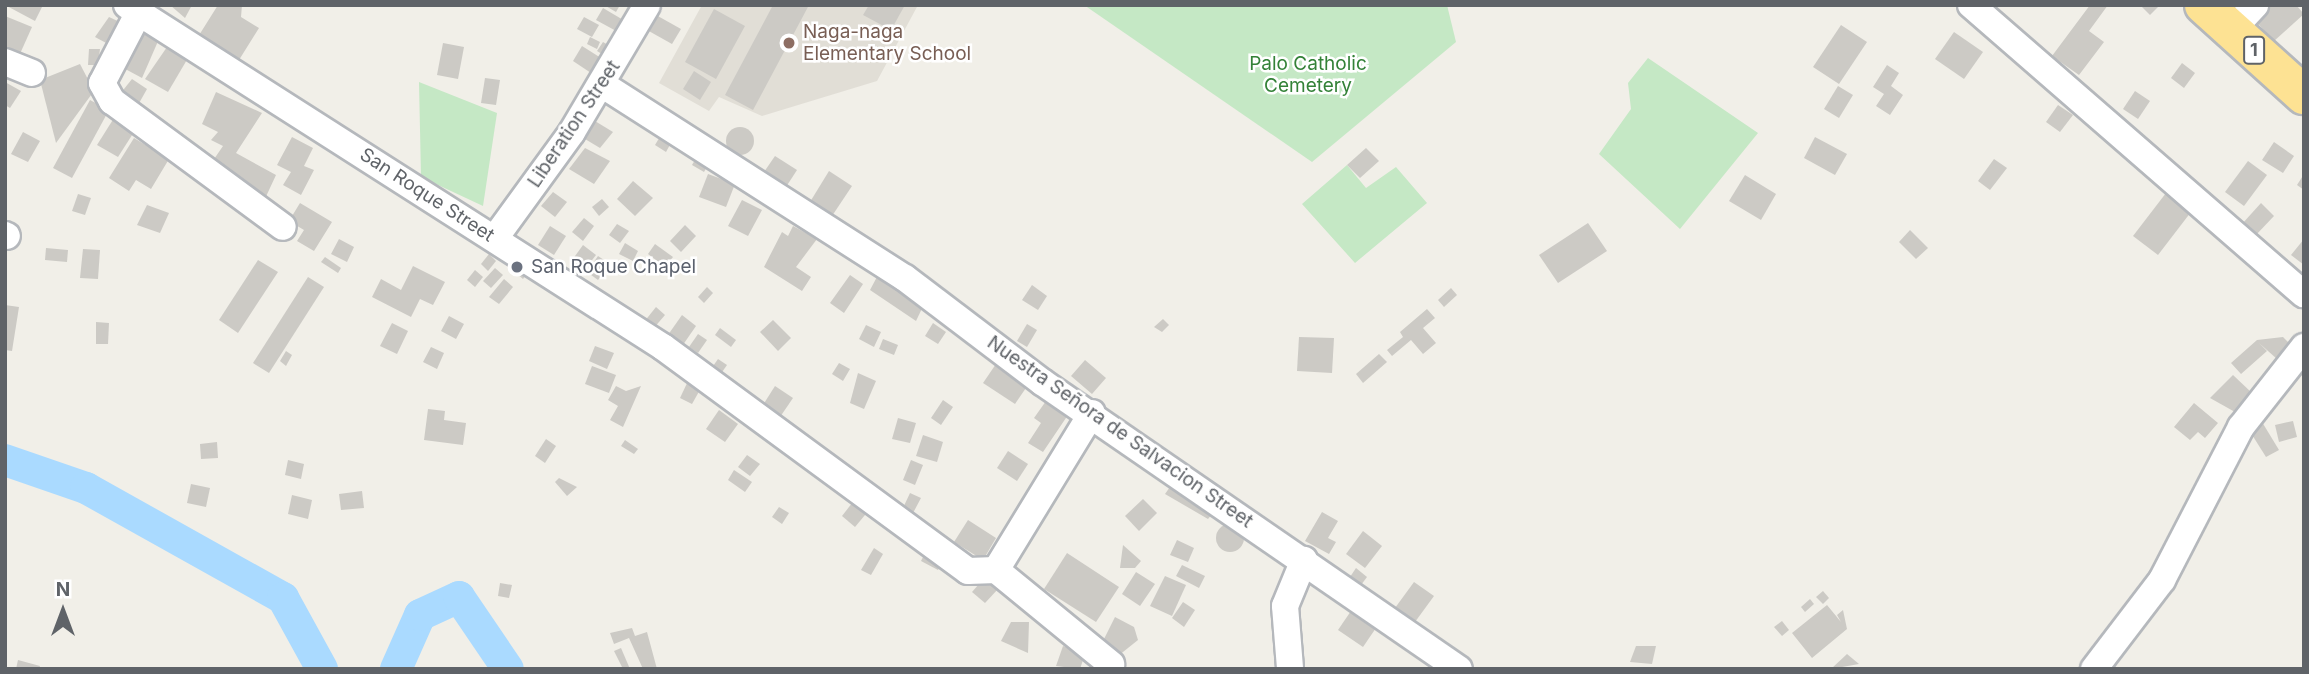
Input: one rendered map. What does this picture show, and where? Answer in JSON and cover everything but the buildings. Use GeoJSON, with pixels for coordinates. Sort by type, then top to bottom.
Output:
{"type":"FeatureCollection","features":[{"type":"Feature","properties":{"kind":"highway","name":"1"},"geometry":{"type":"LineString","coordinates":[[2204,5],[2243,18],[2304,95]]}},
{"type":"Feature","properties":{"kind":"street","name":"Liberation Street"},"geometry":{"type":"LineString","coordinates":[[495,238],[603,85],[648,5]]}},
{"type":"Feature","properties":{"kind":"street"},"geometry":{"type":"LineString","coordinates":[[1971,5],[2304,294]]}},
{"type":"Feature","properties":{"kind":"street"},"geometry":{"type":"LineString","coordinates":[[133,9],[102,83],[111,102],[283,227]]}},
{"type":"Feature","properties":{"kind":"street","name":"San Roque Street"},"geometry":{"type":"LineString","coordinates":[[133,9],[663,347],[968,571],[996,570]]}},
{"type":"Feature","properties":{"kind":"street"},"geometry":{"type":"LineString","coordinates":[[5,62],[32,73]]}},
{"type":"Feature","properties":{"kind":"street","name":"Nuestra Señora de Salvacion Street"},"geometry":{"type":"LineString","coordinates":[[603,85],[905,278],[1092,413],[1458,669]]}},
{"type":"Feature","properties":{"kind":"street"},"geometry":{"type":"LineString","coordinates":[[2094,669],[2162,580],[2241,427],[2304,347]]}},
{"type":"Feature","properties":{"kind":"street"},"geometry":{"type":"LineString","coordinates":[[1092,413],[996,570],[1111,664]]}},
{"type":"Feature","properties":{"kind":"street"},"geometry":{"type":"LineString","coordinates":[[1290,668],[1285,606],[1304,560]]}},
{"type":"Feature","properties":{"kind":"shaded area","name":"Naga-naga Elementary School"},"geometry":{"type":"Polygon","coordinates":[[[702,5],[918,5],[877,81],[762,116],[719,97],[709,111],[659,83],[702,5]]]}},
{"type":"Feature","properties":{"kind":"green space","name":"Palo Catholic Cemetery"},"geometry":{"type":"Polygon","coordinates":[[[1084,5],[1447,5],[1456,42],[1312,162],[1084,5]]]}},
{"type":"Feature","properties":{"kind":"green space"},"geometry":{"type":"Polygon","coordinates":[[[1648,58],[1758,133],[1680,229],[1599,154],[1631,109],[1628,83],[1648,58]]]}},
{"type":"Feature","properties":{"kind":"green space"},"geometry":{"type":"Polygon","coordinates":[[[419,82],[497,113],[483,206],[421,177],[419,82]]]}},
{"type":"Feature","properties":{"kind":"green space"},"geometry":{"type":"Polygon","coordinates":[[[1347,165],[1366,188],[1396,167],[1427,203],[1355,263],[1302,204],[1347,165]]]}},
{"type":"Feature","properties":{"kind":"waterway"},"geometry":{"type":"LineString","coordinates":[[5,460],[86,488],[283,598],[322,669]]}},
{"type":"Feature","properties":{"kind":"waterway"},"geometry":{"type":"LineString","coordinates":[[396,669],[420,615],[459,597],[508,669]]}},
{"type":"Feature","properties":{"kind":"place","name":"Naga-naga Elementary School"},"geometry":{"type":"Point","coordinates":[789,43]}},
{"type":"Feature","properties":{"kind":"place","name":"San Roque Chapel"},"geometry":{"type":"Point","coordinates":[517,267]}}]}
